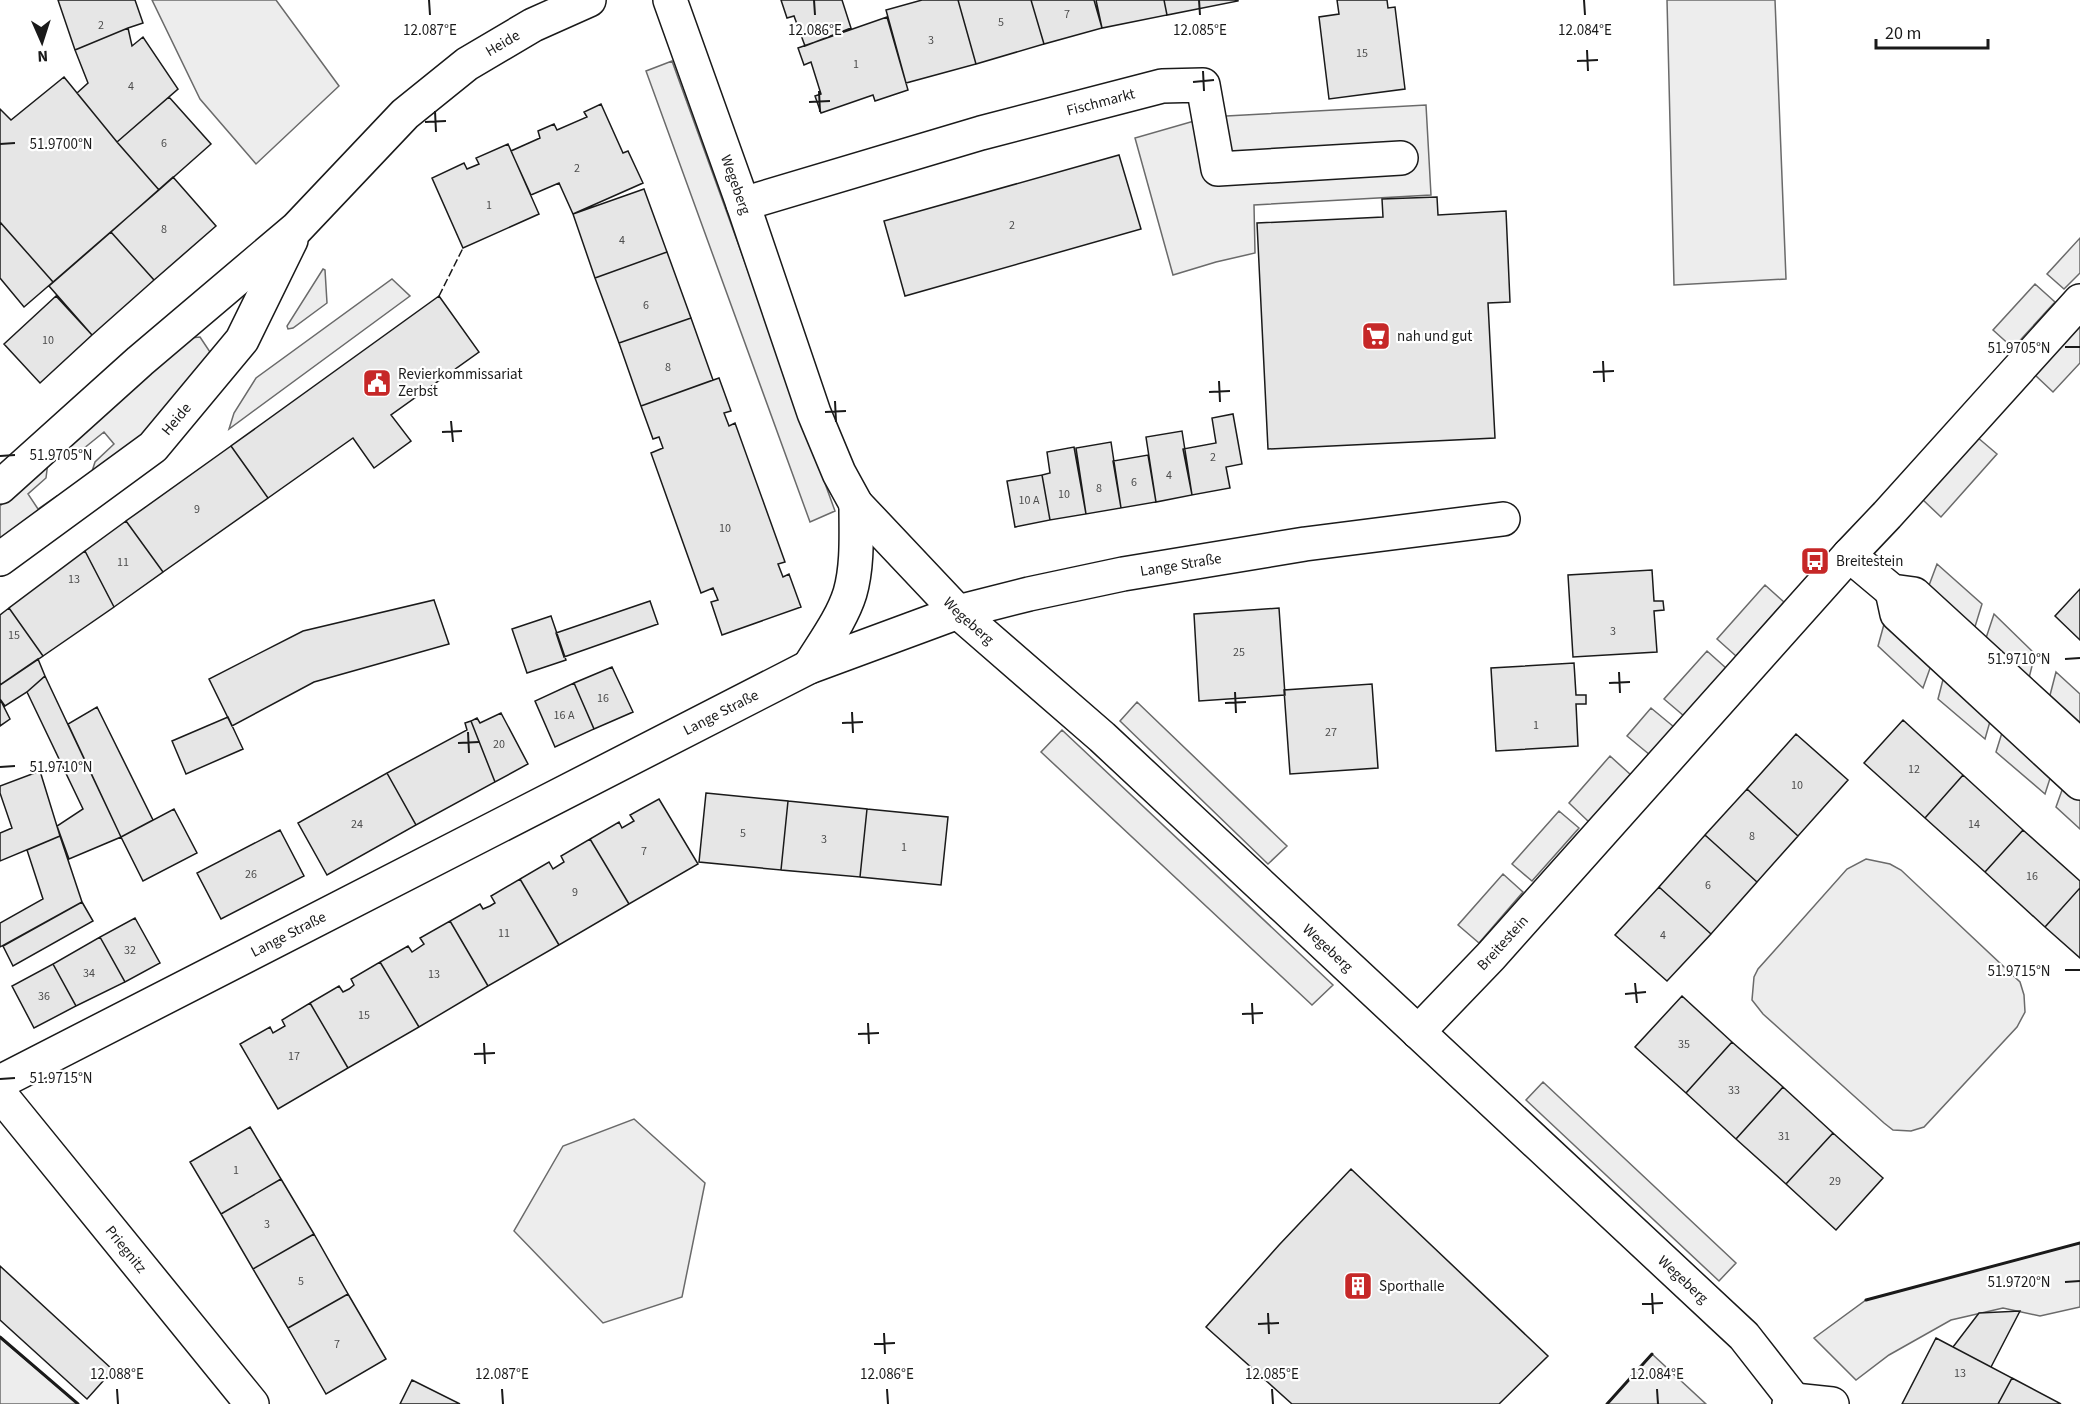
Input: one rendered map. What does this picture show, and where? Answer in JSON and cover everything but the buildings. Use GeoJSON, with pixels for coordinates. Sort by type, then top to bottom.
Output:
{"type":"FeatureCollection","features":[{"type":"Feature","properties":{"kind":"street","name":"Heide"},"geometry":{"type":"LineString","coordinates":[[0,487],[140,361],[297,228],[405,114],[467,64],[533,24],[589,0]]}},
{"type":"Feature","properties":{"kind":"street","name":"Wegeberg"},"geometry":{"type":"LineString","coordinates":[[670,0],[814,413],[839,473],[856,504],[958,612],[1102,737],[1744,1336],[1792,1402]]}},
{"type":"Feature","properties":{"kind":"street","name":"Fischmarkt"},"geometry":{"type":"LineString","coordinates":[[742,204],[981,133],[1162,86],[1203,85],[1218,169],[1401,158]]}},
{"type":"Feature","properties":{"kind":"street","name":"Heide"},"geometry":{"type":"LineString","coordinates":[[0,559],[153,447],[242,340],[297,228]]}},
{"type":"Feature","properties":{"kind":"street","name":"Breitestein"},"geometry":{"type":"LineString","coordinates":[[1418,1032],[1483,964],[2080,301]]}},
{"type":"Feature","properties":{"kind":"street","name":"Wegeberg"},"geometry":{"type":"LineString","coordinates":[[809,668],[850,594],[855,567],[856,504]]}},
{"type":"Feature","properties":{"kind":"street","name":"Lange Straße"},"geometry":{"type":"LineString","coordinates":[[0,1082],[809,668],[958,612],[1029,594],[1134,572],[1305,544],[1503,519]]}},
{"type":"Feature","properties":{"kind":"street"},"geometry":{"type":"LineString","coordinates":[[1849,555],[1892,591],[1914,594],[2080,746]]}},
{"type":"Feature","properties":{"kind":"street"},"geometry":{"type":"LineString","coordinates":[[1892,591],[1897,614],[2080,783]]}},
{"type":"Feature","properties":{"kind":"street","name":"Priegnitz"},"geometry":{"type":"LineString","coordinates":[[0,1094],[252,1404]]}},
{"type":"Feature","properties":{"kind":"street"},"geometry":{"type":"LineString","coordinates":[[1792,1402],[1832,1404]]}},
{"type":"Feature","properties":{"kind":"shaded area"},"geometry":{"type":"Polygon","coordinates":[[[152,0],[276,0],[339,86],[256,164],[200,99],[152,0]]]}},
{"type":"Feature","properties":{"kind":"shaded area"},"geometry":{"type":"Polygon","coordinates":[[[1667,0],[1775,0],[1786,279],[1674,285],[1667,0]]]}},
{"type":"Feature","properties":{"kind":"shaded area"},"geometry":{"type":"Polygon","coordinates":[[[672,61],[835,511],[810,522],[646,71],[672,61]]]}},
{"type":"Feature","properties":{"kind":"shaded area"},"geometry":{"type":"Polygon","coordinates":[[[1426,105],[1431,195],[1254,205],[1255,253],[1173,275],[1135,138],[1208,117],[1426,105]]]}},
{"type":"Feature","properties":{"kind":"shaded area"},"geometry":{"type":"Polygon","coordinates":[[[2080,238],[2080,273],[2064,289],[2047,274],[2080,238]]]}},
{"type":"Feature","properties":{"kind":"shaded area"},"geometry":{"type":"Polygon","coordinates":[[[323,269],[325,270],[327,303],[293,328],[288,329],[287,326],[323,269]]]}},
{"type":"Feature","properties":{"kind":"shaded area"},"geometry":{"type":"Polygon","coordinates":[[[392,279],[410,296],[229,429],[234,413],[256,378],[392,279]]]}},
{"type":"Feature","properties":{"kind":"shaded area"},"geometry":{"type":"Polygon","coordinates":[[[2035,284],[2055,302],[2013,348],[1993,330],[2035,284]]]}},
{"type":"Feature","properties":{"kind":"shaded area"},"geometry":{"type":"Polygon","coordinates":[[[2080,326],[2080,363],[2053,392],[2035,375],[2080,326]]]}},
{"type":"Feature","properties":{"kind":"shaded area"},"geometry":{"type":"Polygon","coordinates":[[[200,337],[210,352],[178,401],[151,430],[89,481],[95,462],[114,444],[104,432],[83,449],[64,447],[190,338],[200,337]]]}},
{"type":"Feature","properties":{"kind":"shaded area"},"geometry":{"type":"Polygon","coordinates":[[[1977,437],[1997,454],[1941,517],[1922,499],[1977,437]]]}},
{"type":"Feature","properties":{"kind":"shaded area"},"geometry":{"type":"Polygon","coordinates":[[[48,462],[46,478],[28,494],[38,509],[57,496],[74,492],[0,546],[0,506],[48,462]]]}},
{"type":"Feature","properties":{"kind":"shaded area"},"geometry":{"type":"Polygon","coordinates":[[[1937,564],[1982,604],[1974,630],[1928,588],[1937,564]]]}},
{"type":"Feature","properties":{"kind":"shaded area"},"geometry":{"type":"Polygon","coordinates":[[[1765,585],[1784,602],[1736,656],[1717,639],[1765,585]]]}},
{"type":"Feature","properties":{"kind":"shaded area"},"geometry":{"type":"Polygon","coordinates":[[[1994,614],[2035,654],[2029,678],[1986,638],[1994,614]]]}},
{"type":"Feature","properties":{"kind":"shaded area"},"geometry":{"type":"Polygon","coordinates":[[[1886,617],[1933,660],[1923,688],[1878,646],[1886,617]]]}},
{"type":"Feature","properties":{"kind":"shaded area"},"geometry":{"type":"Polygon","coordinates":[[[1707,651],[1726,668],[1684,716],[1664,699],[1707,651]]]}},
{"type":"Feature","properties":{"kind":"shaded area"},"geometry":{"type":"Polygon","coordinates":[[[1946,668],[1993,711],[1985,739],[1938,699],[1946,668]]]}},
{"type":"Feature","properties":{"kind":"shaded area"},"geometry":{"type":"Polygon","coordinates":[[[2056,672],[2080,694],[2080,727],[2049,699],[2056,672]]]}},
{"type":"Feature","properties":{"kind":"shaded area"},"geometry":{"type":"Polygon","coordinates":[[[1137,702],[1287,846],[1268,864],[1120,721],[1137,702]]]}},
{"type":"Feature","properties":{"kind":"shaded area"},"geometry":{"type":"Polygon","coordinates":[[[1651,708],[1674,727],[1650,755],[1627,736],[1651,708]]]}},
{"type":"Feature","properties":{"kind":"shaded area"},"geometry":{"type":"Polygon","coordinates":[[[2005,723],[2054,766],[2045,794],[1996,752],[2005,723]]]}},
{"type":"Feature","properties":{"kind":"shaded area"},"geometry":{"type":"Polygon","coordinates":[[[1062,730],[1333,985],[1312,1005],[1041,752],[1062,730]]]}},
{"type":"Feature","properties":{"kind":"shaded area"},"geometry":{"type":"Polygon","coordinates":[[[1610,756],[1631,775],[1589,822],[1569,803],[1610,756]]]}},
{"type":"Feature","properties":{"kind":"shaded area"},"geometry":{"type":"Polygon","coordinates":[[[2066,779],[2080,791],[2080,829],[2056,807],[2066,779]]]}},
{"type":"Feature","properties":{"kind":"shaded area"},"geometry":{"type":"Polygon","coordinates":[[[1559,811],[1579,828],[1532,881],[1512,864],[1559,811]]]}},
{"type":"Feature","properties":{"kind":"shaded area"},"geometry":{"type":"Polygon","coordinates":[[[1866,859],[1890,864],[1901,870],[2020,982],[2024,995],[2025,1012],[2017,1027],[1924,1127],[1911,1131],[1893,1130],[1884,1123],[1763,1014],[1752,1000],[1754,977],[1758,969],[1847,869],[1866,859]]]}},
{"type":"Feature","properties":{"kind":"shaded area"},"geometry":{"type":"Polygon","coordinates":[[[1503,874],[1523,892],[1479,943],[1458,925],[1503,874]]]}},
{"type":"Feature","properties":{"kind":"shaded area"},"geometry":{"type":"Polygon","coordinates":[[[1543,1082],[1736,1263],[1719,1281],[1526,1100],[1543,1082]]]}},
{"type":"Feature","properties":{"kind":"shaded area"},"geometry":{"type":"Polygon","coordinates":[[[634,1119],[705,1183],[682,1297],[603,1323],[514,1231],[563,1146],[634,1119]]]}},
{"type":"Feature","properties":{"kind":"shaded area"},"geometry":{"type":"Polygon","coordinates":[[[2080,1243],[2080,1307],[2040,1316],[2003,1308],[1951,1320],[1889,1355],[1856,1380],[1814,1338],[1866,1300],[2080,1243]]]}},
{"type":"Feature","properties":{"kind":"shaded area"},"geometry":{"type":"Polygon","coordinates":[[[0,1338],[20,1355],[78,1404],[0,1404],[0,1338]]]}},
{"type":"Feature","properties":{"kind":"shaded area"},"geometry":{"type":"Polygon","coordinates":[[[1652,1354],[1706,1404],[1607,1404],[1652,1354]]]}},
{"type":"Feature","properties":{"kind":"fence"},"geometry":{"type":"LineString","coordinates":[[439,296],[463,248]]}},
{"type":"Feature","properties":{"kind":"wall"},"geometry":{"type":"LineString","coordinates":[[1866,1300],[2080,1243]]}},
{"type":"Feature","properties":{"kind":"wall"},"geometry":{"type":"LineString","coordinates":[[0,1337],[78,1404]]}},
{"type":"Feature","properties":{"kind":"wall"},"geometry":{"type":"LineString","coordinates":[[1607,1404],[1652,1354]]}},
{"type":"Feature","properties":{"kind":"place","name":"nah und gut"},"geometry":{"type":"Point","coordinates":[1376,336]}},
{"type":"Feature","properties":{"kind":"place","name":"Revierkommissariat Zerbst"},"geometry":{"type":"Point","coordinates":[377,383]}},
{"type":"Feature","properties":{"kind":"place","name":"Breitestein"},"geometry":{"type":"Point","coordinates":[1815,561]}},
{"type":"Feature","properties":{"kind":"place","name":"Sporthalle"},"geometry":{"type":"Point","coordinates":[1358,1286]}}]}
